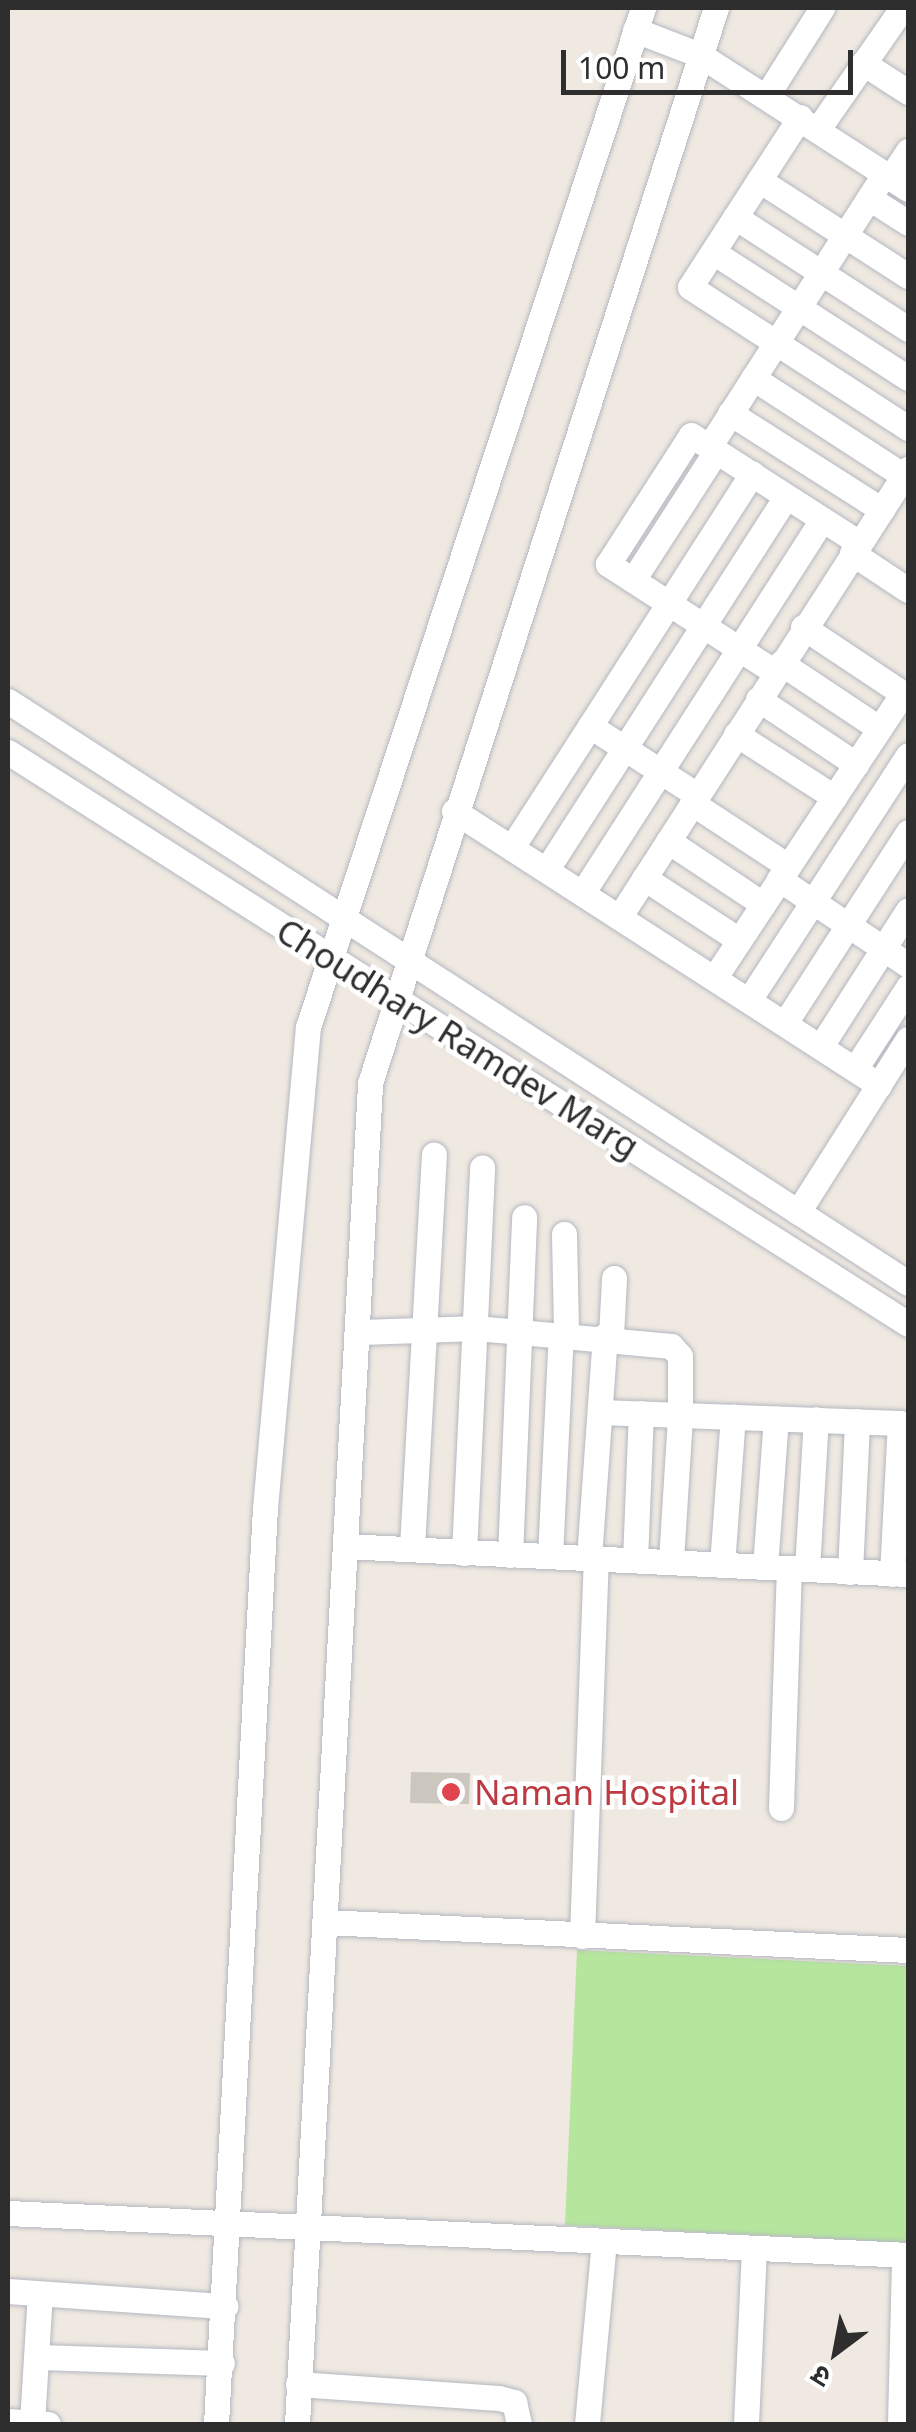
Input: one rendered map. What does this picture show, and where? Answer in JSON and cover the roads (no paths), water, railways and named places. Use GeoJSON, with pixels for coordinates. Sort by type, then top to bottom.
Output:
{"type":"FeatureCollection","features":[{"type":"Feature","properties":{"kind":"street"},"geometry":{"type":"LineString","coordinates":[[297,2424],[345,1546],[361,1332],[370,1083],[406,957],[716,8]]}},
{"type":"Feature","properties":{"kind":"street"},"geometry":{"type":"LineString","coordinates":[[767,95],[822,8]]}},
{"type":"Feature","properties":{"kind":"street"},"geometry":{"type":"LineString","coordinates":[[903,13],[864,64],[759,180],[690,287],[908,428]]}},
{"type":"Feature","properties":{"kind":"street"},"geometry":{"type":"LineString","coordinates":[[216,2424],[264,1508],[308,1027],[639,19],[767,95],[895,180]]}},
{"type":"Feature","properties":{"kind":"street"},"geometry":{"type":"LineString","coordinates":[[864,64],[908,92]]}},
{"type":"Feature","properties":{"kind":"street"},"geometry":{"type":"LineString","coordinates":[[880,728],[739,649],[633,580],[730,413],[869,198],[895,180],[908,151]]}},
{"type":"Feature","properties":{"kind":"street"},"geometry":{"type":"LineString","coordinates":[[759,180],[908,276]]}},
{"type":"Feature","properties":{"kind":"street"},"geometry":{"type":"LineString","coordinates":[[869,198],[908,223]]}},
{"type":"Feature","properties":{"kind":"street"},"geometry":{"type":"LineString","coordinates":[[735,217],[908,329]]}},
{"type":"Feature","properties":{"kind":"street"},"geometry":{"type":"LineString","coordinates":[[712,252],[908,378]]}},
{"type":"Feature","properties":{"kind":"street"},"geometry":{"type":"LineString","coordinates":[[620,916],[906,473],[753,378]]}},
{"type":"Feature","properties":{"kind":"street"},"geometry":{"type":"LineString","coordinates":[[730,413],[882,510]]}},
{"type":"Feature","properties":{"kind":"street"},"geometry":{"type":"LineString","coordinates":[[712,449],[822,520],[908,588]]}},
{"type":"Feature","properties":{"kind":"street"},"geometry":{"type":"LineString","coordinates":[[512,848],[752,474]]}},
{"type":"Feature","properties":{"kind":"street"},"geometry":{"type":"LineString","coordinates":[[546,869],[786,497]]}},
{"type":"Feature","properties":{"kind":"street"},"geometry":{"type":"LineString","coordinates":[[583,892],[822,520]]}},
{"type":"Feature","properties":{"kind":"street"},"geometry":{"type":"LineString","coordinates":[[714,977],[906,695],[804,628]]}},
{"type":"Feature","properties":{"kind":"street"},"geometry":{"type":"LineString","coordinates":[[758,699],[844,781],[908,824]]}},
{"type":"Feature","properties":{"kind":"street"},"geometry":{"type":"LineString","coordinates":[[8,701],[908,1283]]}},
{"type":"Feature","properties":{"kind":"street"},"geometry":{"type":"LineString","coordinates":[[590,726],[660,771],[784,872],[814,902],[908,965]]}},
{"type":"Feature","properties":{"kind":"street"},"geometry":{"type":"LineString","coordinates":[[736,734],[844,781]]}},
{"type":"Feature","properties":{"kind":"street","name":"Choudhary Ramdev Marg"},"geometry":{"type":"LineString","coordinates":[[8,752],[331,957],[395,993],[908,1324]]}},
{"type":"Feature","properties":{"kind":"street"},"geometry":{"type":"LineString","coordinates":[[750,1000],[908,755]]}},
{"type":"Feature","properties":{"kind":"street"},"geometry":{"type":"LineString","coordinates":[[454,811],[879,1085]]}},
{"type":"Feature","properties":{"kind":"street"},"geometry":{"type":"LineString","coordinates":[[785,1023],[908,832]]}},
{"type":"Feature","properties":{"kind":"street"},"geometry":{"type":"LineString","coordinates":[[668,841],[763,904]]}},
{"type":"Feature","properties":{"kind":"street"},"geometry":{"type":"LineString","coordinates":[[644,878],[739,940]]}},
{"type":"Feature","properties":{"kind":"street"},"geometry":{"type":"LineString","coordinates":[[820,1046],[908,910]]}},
{"type":"Feature","properties":{"kind":"street"},"geometry":{"type":"LineString","coordinates":[[855,1069],[908,987]]}},
{"type":"Feature","properties":{"kind":"street"},"geometry":{"type":"LineString","coordinates":[[798,1212],[908,1040]]}},
{"type":"Feature","properties":{"kind":"street"},"geometry":{"type":"LineString","coordinates":[[412,1547],[434,1156]]}},
{"type":"Feature","properties":{"kind":"street"},"geometry":{"type":"LineString","coordinates":[[464,1553],[482,1167]]}},
{"type":"Feature","properties":{"kind":"street"},"geometry":{"type":"LineString","coordinates":[[510,1554],[524,1218]]}},
{"type":"Feature","properties":{"kind":"street"},"geometry":{"type":"LineString","coordinates":[[550,1556],[564,1333],[564,1234]]}},
{"type":"Feature","properties":{"kind":"street"},"geometry":{"type":"LineString","coordinates":[[582,1936],[600,1412],[614,1278]]}},
{"type":"Feature","properties":{"kind":"street"},"geometry":{"type":"LineString","coordinates":[[361,1332],[477,1328],[608,1336],[654,1340],[680,1356],[671,1562]]}},
{"type":"Feature","properties":{"kind":"street"},"geometry":{"type":"LineString","coordinates":[[345,1546],[900,1574],[904,1426],[600,1412]]}},
{"type":"Feature","properties":{"kind":"street"},"geometry":{"type":"LineString","coordinates":[[635,1560],[641,1413]]}},
{"type":"Feature","properties":{"kind":"street"},"geometry":{"type":"LineString","coordinates":[[722,1565],[733,1416]]}},
{"type":"Feature","properties":{"kind":"street"},"geometry":{"type":"LineString","coordinates":[[776,1418],[787,1568],[782,1808]]}},
{"type":"Feature","properties":{"kind":"street"},"geometry":{"type":"LineString","coordinates":[[787,1568],[816,1420]]}},
{"type":"Feature","properties":{"kind":"street"},"geometry":{"type":"LineString","coordinates":[[850,1572],[857,1421]]}},
{"type":"Feature","properties":{"kind":"street"},"geometry":{"type":"LineString","coordinates":[[325,1922],[908,1950]]}},
{"type":"Feature","properties":{"kind":"street"},"geometry":{"type":"LineString","coordinates":[[8,2214],[228,2221],[754,2252],[906,2255],[903,2417]]}},
{"type":"Feature","properties":{"kind":"street"},"geometry":{"type":"LineString","coordinates":[[588,2424],[604,2242]]}},
{"type":"Feature","properties":{"kind":"street"},"geometry":{"type":"LineString","coordinates":[[746,2424],[754,2252]]}},
{"type":"Feature","properties":{"kind":"street"},"geometry":{"type":"LineString","coordinates":[[8,2291],[225,2306]]}},
{"type":"Feature","properties":{"kind":"street"},"geometry":{"type":"LineString","coordinates":[[32,2423],[40,2294]]}},
{"type":"Feature","properties":{"kind":"street"},"geometry":{"type":"LineString","coordinates":[[39,2357],[222,2363]]}},
{"type":"Feature","properties":{"kind":"street"},"geometry":{"type":"LineString","coordinates":[[298,2384],[499,2398],[514,2402],[519,2424]]}},
{"type":"Feature","properties":{"kind":"street"},"geometry":{"type":"LineString","coordinates":[[8,2421],[48,2424]]}},
{"type":"Feature","properties":{"kind":"place","name":"Naman Hospital"},"geometry":{"type":"Point","coordinates":[451,1792]}}]}
